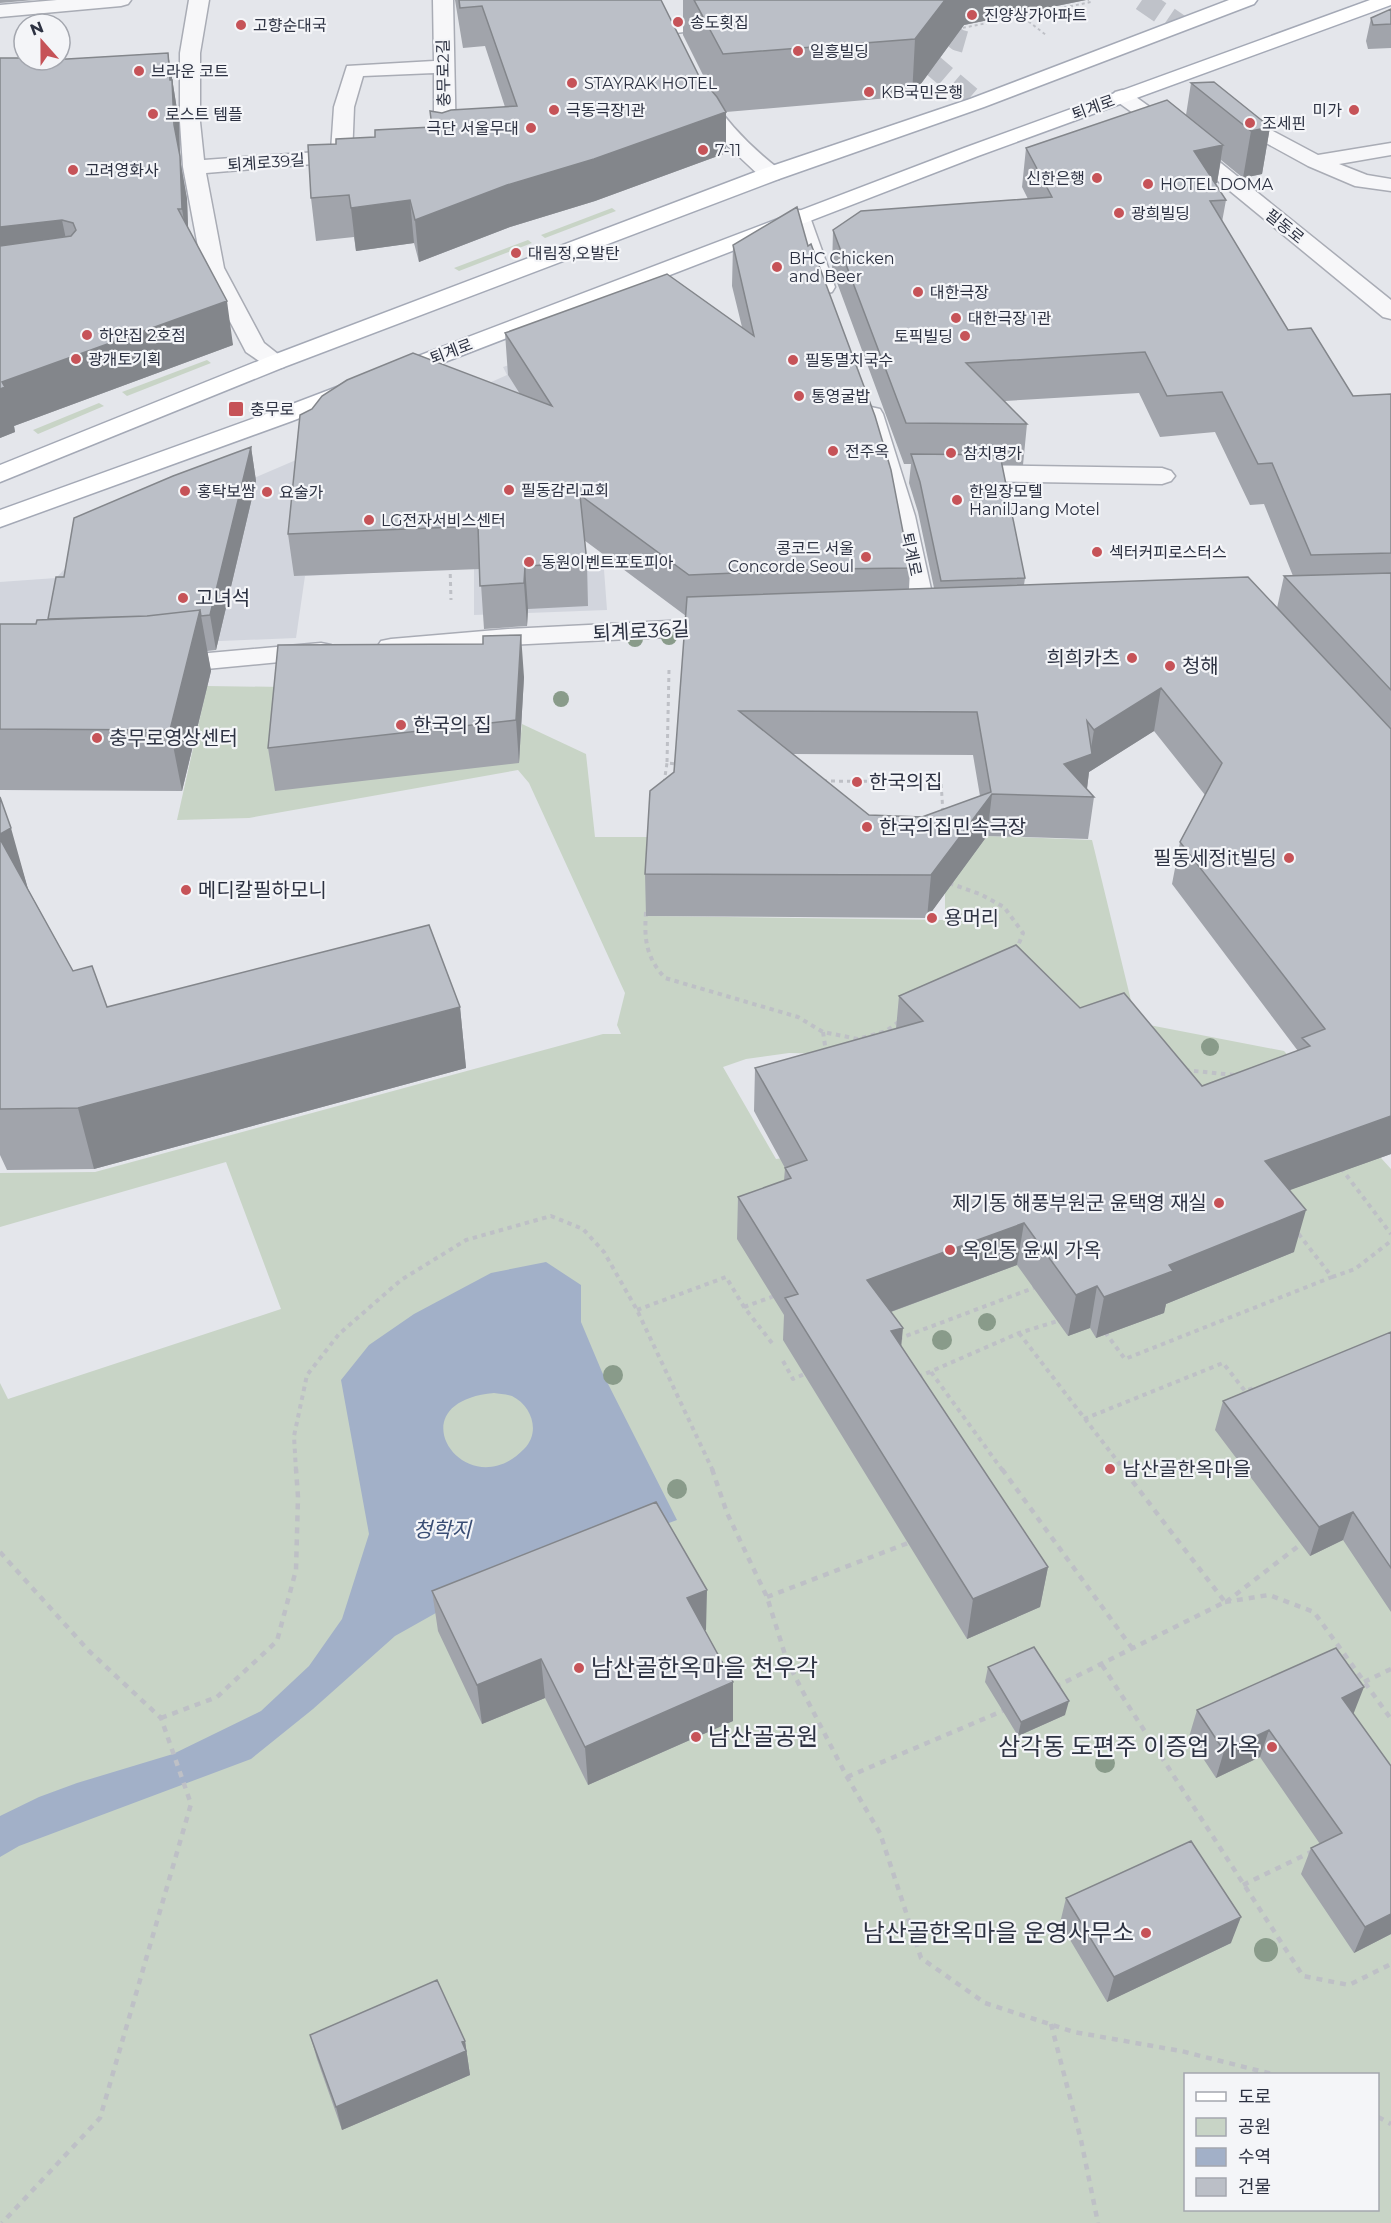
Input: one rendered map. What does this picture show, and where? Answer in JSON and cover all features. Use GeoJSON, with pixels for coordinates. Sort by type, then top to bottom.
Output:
{"type":"FeatureCollection","features":[{"type":"Feature","properties":{"kind":"main road"},"geometry":{"type":"LineString","coordinates":[[0,474],[276,362],[771,174],[977,103],[1247,0]]}},
{"type":"Feature","properties":{"kind":"main road","name":"퇴계로"},"geometry":{"type":"LineString","coordinates":[[0,519],[271,420],[799,217],[1122,96],[1388,0]]}},
{"type":"Feature","properties":{"kind":"street"},"geometry":{"type":"LineString","coordinates":[[0,11],[121,0]]}},
{"type":"Feature","properties":{"kind":"street"},"geometry":{"type":"LineString","coordinates":[[199,0],[190,53],[190,122],[194,167],[213,268],[254,347],[276,362]]}},
{"type":"Feature","properties":{"kind":"street","name":"충무로2길"},"geometry":{"type":"LineString","coordinates":[[443,0],[445,147]]}},
{"type":"Feature","properties":{"kind":"street"},"geometry":{"type":"LineString","coordinates":[[677,48],[663,19],[746,21]]}},
{"type":"Feature","properties":{"kind":"street","name":"퇴계로39길"},"geometry":{"type":"LineString","coordinates":[[194,167],[341,157],[344,107],[354,70],[443,67]]}},
{"type":"Feature","properties":{"kind":"street"},"geometry":{"type":"LineString","coordinates":[[692,80],[708,112],[741,150],[771,174]]}},
{"type":"Feature","properties":{"kind":"street"},"geometry":{"type":"LineString","coordinates":[[167,86],[190,84]]}},
{"type":"Feature","properties":{"kind":"street","name":"필동로"},"geometry":{"type":"LineString","coordinates":[[1122,96],[1158,122],[1391,312]]}},
{"type":"Feature","properties":{"kind":"street"},"geometry":{"type":"LineString","coordinates":[[1158,122],[1217,120],[1264,134],[1315,162],[1363,182],[1391,185]]}},
{"type":"Feature","properties":{"kind":"street"},"geometry":{"type":"LineString","coordinates":[[1315,162],[1391,149]]}},
{"type":"Feature","properties":{"kind":"street"},"geometry":{"type":"LineString","coordinates":[[799,217],[832,309]]}},
{"type":"Feature","properties":{"kind":"street","name":"퇴계로"},"geometry":{"type":"LineString","coordinates":[[864,396],[915,473],[903,512],[926,621]]}},
{"type":"Feature","properties":{"kind":"street"},"geometry":{"type":"LineString","coordinates":[[915,473],[1162,476]]}},
{"type":"Feature","properties":{"kind":"street","name":"퇴계로36길"},"geometry":{"type":"LineString","coordinates":[[335,673],[215,675],[148,666],[282,653],[451,643],[507,637],[755,625]]}},
{"type":"Feature","properties":{"kind":"street"},"geometry":{"type":"LineString","coordinates":[[382,671],[418,670]]}},
{"type":"Feature","properties":{"kind":"path"},"geometry":{"type":"LineString","coordinates":[[947,31],[1091,2],[1088,0]]}},
{"type":"Feature","properties":{"kind":"path"},"geometry":{"type":"LineString","coordinates":[[1019,14],[1047,35]]}},
{"type":"Feature","properties":{"kind":"path"},"geometry":{"type":"LineString","coordinates":[[450,565],[451,643]]}},
{"type":"Feature","properties":{"kind":"path"},"geometry":{"type":"LineString","coordinates":[[664,784],[667,763],[669,665]]}},
{"type":"Feature","properties":{"kind":"path"},"geometry":{"type":"LineString","coordinates":[[667,763],[678,764]]}},
{"type":"Feature","properties":{"kind":"path"},"geometry":{"type":"LineString","coordinates":[[820,781],[941,782],[943,822]]}},
{"type":"Feature","properties":{"kind":"path"},"geometry":{"type":"LineString","coordinates":[[946,882],[960,885],[1004,907],[1023,933],[1019,949],[1012,955]]}},
{"type":"Feature","properties":{"kind":"path"},"geometry":{"type":"LineString","coordinates":[[646,906],[645,940],[649,961],[665,978],[798,1017],[823,1032],[858,1039],[886,1031],[902,1020]]}},
{"type":"Feature","properties":{"kind":"path"},"geometry":{"type":"LineString","coordinates":[[823,1032],[826,1054]]}},
{"type":"Feature","properties":{"kind":"path"},"geometry":{"type":"LineString","coordinates":[[1132,1065],[1138,1074]]}},
{"type":"Feature","properties":{"kind":"path"},"geometry":{"type":"LineString","coordinates":[[1332,1277],[1186,1089],[1163,1065],[975,1132],[967,1147],[1125,1359],[1355,1269],[1391,1241]]}},
{"type":"Feature","properties":{"kind":"path"},"geometry":{"type":"LineString","coordinates":[[1172,1074],[1187,1069],[1244,1077]]}},
{"type":"Feature","properties":{"kind":"path"},"geometry":{"type":"LineString","coordinates":[[1056,1102],[1061,1109]]}},
{"type":"Feature","properties":{"kind":"path"},"geometry":{"type":"LineString","coordinates":[[1335,1160],[1391,1234]]}},
{"type":"Feature","properties":{"kind":"path"},"geometry":{"type":"LineString","coordinates":[[161,1718],[217,1697],[277,1641],[296,1570],[298,1497],[294,1437],[307,1375],[339,1334],[401,1280],[466,1240],[551,1216],[583,1229],[604,1251],[636,1310],[709,1460],[726,1513],[767,1597],[787,1661],[847,1777],[880,1833],[921,1958],[986,2003],[1074,2032],[1181,2051],[1268,2073]]}},
{"type":"Feature","properties":{"kind":"path"},"geometry":{"type":"LineString","coordinates":[[636,1310],[726,1277],[744,1307],[772,1343]]}},
{"type":"Feature","properties":{"kind":"path"},"geometry":{"type":"LineString","coordinates":[[890,1342],[1036,1287],[1031,1280]]}},
{"type":"Feature","properties":{"kind":"path"},"geometry":{"type":"LineString","coordinates":[[744,1307],[781,1293]]}},
{"type":"Feature","properties":{"kind":"path"},"geometry":{"type":"LineString","coordinates":[[1077,1314],[1088,1311]]}},
{"type":"Feature","properties":{"kind":"path"},"geometry":{"type":"LineString","coordinates":[[914,1379],[1019,1333],[1067,1318]]}},
{"type":"Feature","properties":{"kind":"path"},"geometry":{"type":"LineString","coordinates":[[1019,1333],[1225,1602]]}},
{"type":"Feature","properties":{"kind":"path"},"geometry":{"type":"LineString","coordinates":[[783,1361],[793,1379],[814,1371]]}},
{"type":"Feature","properties":{"kind":"path"},"geometry":{"type":"LineString","coordinates":[[1084,1419],[1223,1363],[1245,1391],[1256,1388]]}},
{"type":"Feature","properties":{"kind":"path"},"geometry":{"type":"LineString","coordinates":[[931,1372],[1132,1648]]}},
{"type":"Feature","properties":{"kind":"path"},"geometry":{"type":"LineString","coordinates":[[767,1597],[908,1543]]}},
{"type":"Feature","properties":{"kind":"path"},"geometry":{"type":"LineString","coordinates":[[1050,1690],[1225,1602],[1296,1545],[1301,1544]]}},
{"type":"Feature","properties":{"kind":"path"},"geometry":{"type":"LineString","coordinates":[[0,1552],[89,1651],[161,1718],[191,1804],[100,2118],[2,2223]]}},
{"type":"Feature","properties":{"kind":"path"},"geometry":{"type":"LineString","coordinates":[[1225,1602],[1269,1595],[1314,1611],[1391,1719]]}},
{"type":"Feature","properties":{"kind":"path"},"geometry":{"type":"LineString","coordinates":[[1102,1665],[1303,1976],[1349,1985],[1391,1964]]}},
{"type":"Feature","properties":{"kind":"path"},"geometry":{"type":"LineString","coordinates":[[1364,1682],[1391,1669]]}},
{"type":"Feature","properties":{"kind":"path"},"geometry":{"type":"LineString","coordinates":[[847,1777],[1018,1704]]}},
{"type":"Feature","properties":{"kind":"path"},"geometry":{"type":"LineString","coordinates":[[1243,1885],[1317,1849]]}},
{"type":"Feature","properties":{"kind":"path"},"geometry":{"type":"LineString","coordinates":[[1051,2024],[1081,2140],[1098,2223]]}},
{"type":"Feature","properties":{"kind":"shaded area"},"geometry":{"type":"Polygon","coordinates":[[[543,354],[577,419],[392,572],[305,576],[296,638],[197,642],[0,663],[0,582],[56,578],[81,552],[317,451],[462,395],[507,375],[503,367],[543,354]]]}},
{"type":"Feature","properties":{"kind":"shaded area"},"geometry":{"type":"Polygon","coordinates":[[[603,556],[607,610],[474,615],[474,565],[603,556]]]}},
{"type":"Feature","properties":{"kind":"green space"},"geometry":{"type":"Polygon","coordinates":[[[612,208],[616,211],[545,238],[541,235],[612,208]]]}},
{"type":"Feature","properties":{"kind":"green space"},"geometry":{"type":"Polygon","coordinates":[[[528,240],[532,243],[459,271],[454,268],[528,240]]]}},
{"type":"Feature","properties":{"kind":"green space"},"geometry":{"type":"Polygon","coordinates":[[[207,360],[211,363],[127,396],[122,392],[207,360]]]}},
{"type":"Feature","properties":{"kind":"green space"},"geometry":{"type":"Polygon","coordinates":[[[99,403],[104,406],[38,434],[33,430],[99,403]]]}},
{"type":"Feature","properties":{"kind":"green space","name":"남산골공원"},"geometry":{"type":"Polygon","coordinates":[[[207,686],[284,687],[518,763],[522,724],[586,754],[595,837],[696,837],[650,856],[646,916],[945,920],[945,842],[987,836],[1092,840],[1135,1017],[840,1054],[789,1053],[746,1059],[723,1067],[776,1159],[893,1144],[1144,1024],[1284,1051],[1391,1169],[1391,2223],[0,2223],[0,1383],[8,1399],[281,1309],[226,1162],[0,1227],[0,1173],[95,1172],[603,1034],[621,1034],[617,1025],[625,993],[529,783],[518,770],[249,818],[177,820],[207,686]]]}},
{"type":"Feature","properties":{"kind":"water","name":"청학지"},"geometry":{"type":"Polygon","coordinates":[[[546,1262],[581,1285],[581,1322],[602,1372],[677,1520],[459,1600],[395,1636],[313,1709],[251,1759],[19,1846],[0,1857],[0,1816],[39,1797],[77,1783],[173,1754],[261,1711],[309,1666],[342,1619],[369,1534],[341,1380],[369,1345],[414,1314],[491,1273],[546,1262]],[[494,1393],[464,1400],[448,1414],[443,1430],[449,1447],[462,1460],[480,1467],[502,1464],[524,1449],[532,1435],[532,1420],[525,1406],[512,1396],[494,1393]]]}},
{"type":"Feature","properties":{"kind":"building"},"geometry":{"type":"Polygon","coordinates":[[[459,0],[661,0],[699,76],[717,97],[726,112],[594,159],[507,185],[415,220],[410,200],[351,208],[349,195],[311,198],[308,145],[336,144],[336,139],[375,137],[375,130],[432,127],[430,111],[442,113],[451,110],[517,106],[482,6],[460,8],[459,0]]]}},
{"type":"Feature","properties":{"kind":"building"},"geometry":{"type":"Polygon","coordinates":[[[694,0],[945,0],[915,39],[723,54],[694,0]]]}},
{"type":"Feature","properties":{"kind":"building"},"geometry":{"type":"Polygon","coordinates":[[[1391,9],[1391,24],[1373,25],[1371,18],[1391,9]]]}},
{"type":"Feature","properties":{"kind":"building"},"geometry":{"type":"Polygon","coordinates":[[[168,53],[174,125],[180,156],[182,209],[178,209],[227,301],[2,382],[5,387],[0,389],[0,246],[71,236],[76,230],[73,223],[62,220],[0,227],[0,58],[12,58],[12,72],[72,72],[72,58],[168,53]]]}},
{"type":"Feature","properties":{"kind":"building"},"geometry":{"type":"Polygon","coordinates":[[[1214,82],[1270,127],[1251,131],[1191,83],[1214,82]]]}},
{"type":"Feature","properties":{"kind":"building"},"geometry":{"type":"Polygon","coordinates":[[[1167,100],[1223,145],[1194,151],[1226,200],[1210,201],[1288,330],[1311,328],[1353,396],[1391,394],[1391,553],[1311,555],[1272,463],[1258,464],[1222,392],[1167,396],[1145,352],[966,363],[1027,424],[906,423],[833,230],[861,211],[1052,197],[1026,148],[1167,100]]]}},
{"type":"Feature","properties":{"kind":"building"},"geometry":{"type":"Polygon","coordinates":[[[797,207],[808,246],[811,244],[875,416],[891,470],[910,568],[689,575],[580,495],[587,563],[525,566],[524,583],[480,586],[478,526],[288,534],[300,415],[312,409],[322,396],[347,380],[413,353],[552,406],[505,333],[667,274],[754,336],[733,245],[797,207]]]}},
{"type":"Feature","properties":{"kind":"building"},"geometry":{"type":"Polygon","coordinates":[[[251,447],[210,615],[201,616],[200,610],[147,616],[48,619],[56,577],[64,577],[74,518],[173,476],[251,447]]]}},
{"type":"Feature","properties":{"kind":"building"},"geometry":{"type":"Polygon","coordinates":[[[911,454],[1000,455],[1025,578],[941,581],[920,482],[911,454]]]}},
{"type":"Feature","properties":{"kind":"building"},"geometry":{"type":"Polygon","coordinates":[[[1391,573],[1391,690],[1284,576],[1391,573]]]}},
{"type":"Feature","properties":{"kind":"building"},"geometry":{"type":"Polygon","coordinates":[[[1248,577],[1391,729],[1391,1116],[1265,1161],[1306,1210],[1169,1265],[1173,1271],[1104,1297],[1097,1286],[1076,1295],[1024,1223],[867,1280],[903,1328],[891,1331],[1048,1567],[973,1599],[785,1298],[798,1294],[738,1197],[791,1178],[785,1168],[807,1160],[755,1068],[923,1021],[899,996],[1016,945],[1080,1008],[1124,993],[1202,1086],[1310,1046],[1302,1038],[1325,1029],[1180,842],[1222,763],[1161,688],[1094,730],[1087,721],[1092,754],[1064,764],[1094,797],[992,794],[931,875],[645,874],[650,791],[674,772],[687,597],[1248,577]],[[739,711],[869,815],[922,817],[991,792],[977,712],[739,711]]]}},
{"type":"Feature","properties":{"kind":"building"},"geometry":{"type":"Polygon","coordinates":[[[200,610],[170,730],[0,729],[0,624],[36,624],[37,620],[147,616],[200,610]]]}},
{"type":"Feature","properties":{"kind":"building"},"geometry":{"type":"Polygon","coordinates":[[[521,635],[516,720],[268,748],[278,645],[483,644],[483,636],[521,635]]]}},
{"type":"Feature","properties":{"kind":"building"},"geometry":{"type":"Polygon","coordinates":[[[0,797],[11,828],[0,834],[0,797]]]}},
{"type":"Feature","properties":{"kind":"building"},"geometry":{"type":"Polygon","coordinates":[[[0,839],[73,971],[92,966],[107,1007],[429,925],[460,1007],[78,1108],[0,1109],[0,839]]]}},
{"type":"Feature","properties":{"kind":"building"},"geometry":{"type":"Polygon","coordinates":[[[1391,1332],[1391,1568],[1353,1512],[1319,1527],[1223,1401],[1391,1332]]]}},
{"type":"Feature","properties":{"kind":"building","name":"남산골한옥마을 천우각"},"geometry":{"type":"Polygon","coordinates":[[[656,1502],[707,1590],[687,1598],[733,1682],[585,1747],[541,1659],[477,1685],[432,1591],[656,1502]]]}},
{"type":"Feature","properties":{"kind":"building"},"geometry":{"type":"Polygon","coordinates":[[[1034,1647],[1069,1701],[1021,1722],[988,1667],[1034,1647]]]}},
{"type":"Feature","properties":{"kind":"building"},"geometry":{"type":"Polygon","coordinates":[[[1336,1648],[1364,1687],[1342,1698],[1391,1766],[1391,1914],[1365,1927],[1311,1848],[1342,1833],[1269,1730],[1224,1751],[1197,1710],[1336,1648]]]}},
{"type":"Feature","properties":{"kind":"building","name":"남산골한옥마을 운영사무소"},"geometry":{"type":"Polygon","coordinates":[[[1191,1841],[1241,1917],[1114,1977],[1066,1898],[1191,1841]]]}},
{"type":"Feature","properties":{"kind":"building"},"geometry":{"type":"Polygon","coordinates":[[[437,1980],[465,2041],[462,2042],[466,2051],[336,2107],[310,2035],[437,1980]]]}},
{"type":"Feature","properties":{"kind":"tunnel"},"geometry":{"type":"LineString","coordinates":[[856,0],[977,103]]}},
{"type":"Feature","properties":{"kind":"tunnel"},"geometry":{"type":"LineString","coordinates":[[1142,0],[1179,25]]}},
{"type":"Feature","properties":{"kind":"tunnel"},"geometry":{"type":"LineString","coordinates":[[947,31],[958,40],[965,42]]}},
{"type":"Feature","properties":{"kind":"place","name":"진양상가아파트"},"geometry":{"type":"Point","coordinates":[972,15]}},
{"type":"Feature","properties":{"kind":"place","name":"송도횟집"},"geometry":{"type":"Point","coordinates":[678,22]}},
{"type":"Feature","properties":{"kind":"place","name":"고향순대국"},"geometry":{"type":"Point","coordinates":[241,25]}},
{"type":"Feature","properties":{"kind":"place","name":"일흥빌딩"},"geometry":{"type":"Point","coordinates":[798,51]}},
{"type":"Feature","properties":{"kind":"place","name":"브라운 코트"},"geometry":{"type":"Point","coordinates":[139,71]}},
{"type":"Feature","properties":{"kind":"place","name":"STAYRAK HOTEL"},"geometry":{"type":"Point","coordinates":[572,83]}},
{"type":"Feature","properties":{"kind":"place","name":"KB국민은행"},"geometry":{"type":"Point","coordinates":[869,92]}},
{"type":"Feature","properties":{"kind":"place","name":"극동극장1관"},"geometry":{"type":"Point","coordinates":[554,110]}},
{"type":"Feature","properties":{"kind":"place","name":"미가"},"geometry":{"type":"Point","coordinates":[1354,110]}},
{"type":"Feature","properties":{"kind":"place","name":"로스트 템플"},"geometry":{"type":"Point","coordinates":[153,114]}},
{"type":"Feature","properties":{"kind":"place","name":"조세핀"},"geometry":{"type":"Point","coordinates":[1250,123]}},
{"type":"Feature","properties":{"kind":"place","name":"극단 서울무대"},"geometry":{"type":"Point","coordinates":[531,128]}},
{"type":"Feature","properties":{"kind":"place","name":"7-11"},"geometry":{"type":"Point","coordinates":[703,150]}},
{"type":"Feature","properties":{"kind":"place","name":"고려영화사"},"geometry":{"type":"Point","coordinates":[73,170]}},
{"type":"Feature","properties":{"kind":"place","name":"신한은행"},"geometry":{"type":"Point","coordinates":[1097,178]}},
{"type":"Feature","properties":{"kind":"place","name":"HOTEL DOMA"},"geometry":{"type":"Point","coordinates":[1148,184]}},
{"type":"Feature","properties":{"kind":"place","name":"광희빌딩"},"geometry":{"type":"Point","coordinates":[1119,213]}},
{"type":"Feature","properties":{"kind":"place","name":"대림정,오발탄"},"geometry":{"type":"Point","coordinates":[516,253]}},
{"type":"Feature","properties":{"kind":"place","name":"BHC Chicken and Beer"},"geometry":{"type":"Point","coordinates":[777,267]}},
{"type":"Feature","properties":{"kind":"place","name":"대한극장"},"geometry":{"type":"Point","coordinates":[918,292]}},
{"type":"Feature","properties":{"kind":"place","name":"대한극장 1관"},"geometry":{"type":"Point","coordinates":[956,318]}},
{"type":"Feature","properties":{"kind":"place","name":"하얀집 2호점"},"geometry":{"type":"Point","coordinates":[87,335]}},
{"type":"Feature","properties":{"kind":"place","name":"토픽빌딩"},"geometry":{"type":"Point","coordinates":[965,336]}},
{"type":"Feature","properties":{"kind":"place","name":"광개토기획"},"geometry":{"type":"Point","coordinates":[76,359]}},
{"type":"Feature","properties":{"kind":"place","name":"필동멸치국수"},"geometry":{"type":"Point","coordinates":[793,360]}},
{"type":"Feature","properties":{"kind":"place","name":"통영굴밥"},"geometry":{"type":"Point","coordinates":[799,396]}},
{"type":"Feature","properties":{"kind":"place","name":"충무로"},"geometry":{"type":"Point","coordinates":[236,409]}},
{"type":"Feature","properties":{"kind":"place","name":"전주옥"},"geometry":{"type":"Point","coordinates":[833,451]}},
{"type":"Feature","properties":{"kind":"place","name":"참치명가"},"geometry":{"type":"Point","coordinates":[951,453]}},
{"type":"Feature","properties":{"kind":"place","name":"필동감리교회"},"geometry":{"type":"Point","coordinates":[509,490]}},
{"type":"Feature","properties":{"kind":"place","name":"홍탁보쌈"},"geometry":{"type":"Point","coordinates":[185,491]}},
{"type":"Feature","properties":{"kind":"place","name":"요술가"},"geometry":{"type":"Point","coordinates":[267,492]}},
{"type":"Feature","properties":{"kind":"place","name":"한일장모텔 HanilJang Motel"},"geometry":{"type":"Point","coordinates":[957,500]}},
{"type":"Feature","properties":{"kind":"place","name":"LG전자서비스센터"},"geometry":{"type":"Point","coordinates":[369,520]}},
{"type":"Feature","properties":{"kind":"place","name":"섹터커피로스터스"},"geometry":{"type":"Point","coordinates":[1097,552]}},
{"type":"Feature","properties":{"kind":"place","name":"콩코드 서울 Concorde Seoul"},"geometry":{"type":"Point","coordinates":[866,557]}},
{"type":"Feature","properties":{"kind":"place","name":"동원이벤트포토피아"},"geometry":{"type":"Point","coordinates":[529,562]}},
{"type":"Feature","properties":{"kind":"place","name":"고녀석"},"geometry":{"type":"Point","coordinates":[183,598]}},
{"type":"Feature","properties":{"kind":"place","name":"희희카츠"},"geometry":{"type":"Point","coordinates":[1132,658]}},
{"type":"Feature","properties":{"kind":"place","name":"청해"},"geometry":{"type":"Point","coordinates":[1170,666]}},
{"type":"Feature","properties":{"kind":"place","name":"한국의 집"},"geometry":{"type":"Point","coordinates":[401,725]}},
{"type":"Feature","properties":{"kind":"place","name":"충무로영상센터"},"geometry":{"type":"Point","coordinates":[97,738]}},
{"type":"Feature","properties":{"kind":"place","name":"한국의집"},"geometry":{"type":"Point","coordinates":[857,782]}},
{"type":"Feature","properties":{"kind":"place","name":"한국의집민속극장"},"geometry":{"type":"Point","coordinates":[867,827]}},
{"type":"Feature","properties":{"kind":"place","name":"필동세정it빌딩"},"geometry":{"type":"Point","coordinates":[1289,858]}},
{"type":"Feature","properties":{"kind":"place","name":"메디칼필하모니"},"geometry":{"type":"Point","coordinates":[186,890]}},
{"type":"Feature","properties":{"kind":"place","name":"용머리"},"geometry":{"type":"Point","coordinates":[932,918]}},
{"type":"Feature","properties":{"kind":"place","name":"제기동 해풍부원군 윤택영 재실"},"geometry":{"type":"Point","coordinates":[1219,1203]}},
{"type":"Feature","properties":{"kind":"place","name":"옥인동 윤씨 가옥"},"geometry":{"type":"Point","coordinates":[950,1250]}},
{"type":"Feature","properties":{"kind":"place","name":"남산골한옥마을"},"geometry":{"type":"Point","coordinates":[1110,1469]}},
{"type":"Feature","properties":{"kind":"place","name":"남산골한옥마을 천우각"},"geometry":{"type":"Point","coordinates":[579,1668]}},
{"type":"Feature","properties":{"kind":"place","name":"남산골공원"},"geometry":{"type":"Point","coordinates":[696,1737]}},
{"type":"Feature","properties":{"kind":"place","name":"삼각동 도편주 이증업 가옥"},"geometry":{"type":"Point","coordinates":[1272,1747]}},
{"type":"Feature","properties":{"kind":"place","name":"남산골한옥마을 운영사무소"},"geometry":{"type":"Point","coordinates":[1146,1933]}}]}
